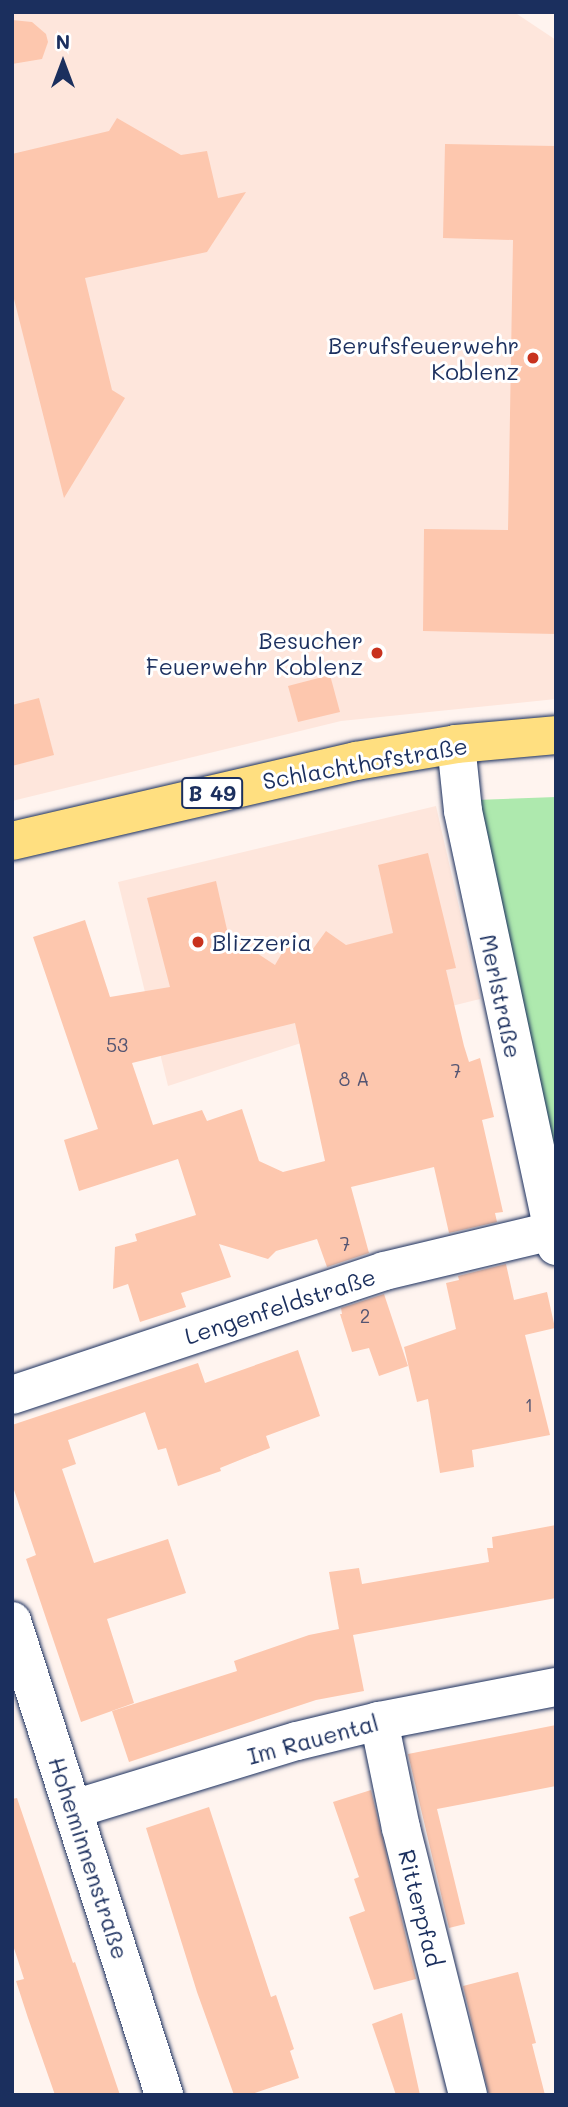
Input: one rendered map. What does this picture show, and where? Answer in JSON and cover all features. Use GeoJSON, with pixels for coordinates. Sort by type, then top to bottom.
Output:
{"type":"FeatureCollection","features":[{"type":"Feature","properties":{"kind":"main road","name":"Schlachthofstraße"},"geometry":{"type":"LineString","coordinates":[[12,841],[356,761],[456,744],[556,735]]}},
{"type":"Feature","properties":{"kind":"street","name":"Merlstraße"},"geometry":{"type":"LineString","coordinates":[[456,744],[463,811],[554,1239]]}},
{"type":"Feature","properties":{"kind":"street","name":"Lengenfeldstraße"},"geometry":{"type":"LineString","coordinates":[[12,1395],[384,1271],[554,1239]]}},
{"type":"Feature","properties":{"kind":"street","name":"Hoheminnenstraße"},"geometry":{"type":"LineString","coordinates":[[12,1621],[164,2095]]}},
{"type":"Feature","properties":{"kind":"street","name":"Im Rauental"},"geometry":{"type":"LineString","coordinates":[[74,1809],[297,1741],[379,1721],[556,1687]]}},
{"type":"Feature","properties":{"kind":"street","name":"Ritterpfad"},"geometry":{"type":"LineString","coordinates":[[379,1721],[401,1828],[468,2095]]}},
{"type":"Feature","properties":{"kind":"shaded area"},"geometry":{"type":"Polygon","coordinates":[[[12,12],[514,12],[556,40],[556,699],[341,721],[12,801],[12,12]]]}},
{"type":"Feature","properties":{"kind":"shaded area"},"geometry":{"type":"Polygon","coordinates":[[[436,806],[480,999],[298,1044],[168,1086],[118,882],[436,806]]]}},
{"type":"Feature","properties":{"kind":"green space"},"geometry":{"type":"Polygon","coordinates":[[[556,797],[556,1188],[475,800],[556,797]]]}},
{"type":"Feature","properties":{"kind":"building"},"geometry":{"type":"Polygon","coordinates":[[[12,20],[32,22],[46,34],[48,42],[42,59],[12,64],[12,20]]]}},
{"type":"Feature","properties":{"kind":"building"},"geometry":{"type":"Polygon","coordinates":[[[117,118],[181,155],[207,151],[218,198],[246,192],[207,252],[85,278],[112,390],[125,398],[64,498],[12,291],[12,154],[109,131],[117,118]]]}},
{"type":"Feature","properties":{"kind":"building","name":"Berufsfeuerwehr Koblenz"},"geometry":{"type":"Polygon","coordinates":[[[445,144],[556,146],[556,634],[423,631],[424,529],[508,530],[513,240],[443,238],[445,144]]]}},
{"type":"Feature","properties":{"kind":"building"},"geometry":{"type":"Polygon","coordinates":[[[330,675],[340,712],[298,722],[288,686],[330,675]]]}},
{"type":"Feature","properties":{"kind":"building"},"geometry":{"type":"Polygon","coordinates":[[[39,698],[54,755],[12,766],[12,705],[39,698]]]}},
{"type":"Feature","properties":{"kind":"building"},"geometry":{"type":"Polygon","coordinates":[[[428,853],[456,968],[446,970],[464,1046],[469,1062],[480,1058],[494,1117],[482,1120],[503,1212],[495,1213],[497,1222],[449,1233],[434,1167],[351,1187],[369,1253],[327,1267],[317,1239],[276,1251],[268,1259],[219,1244],[231,1277],[181,1293],[186,1307],[140,1322],[128,1284],[113,1289],[115,1247],[137,1241],[135,1234],[196,1215],[178,1159],[79,1191],[64,1140],[98,1129],[33,937],[85,920],[110,997],[170,987],[147,898],[216,881],[228,934],[275,965],[289,941],[310,953],[326,931],[346,945],[393,933],[378,865],[428,853]],[[295,1023],[132,1063],[153,1125],[202,1110],[207,1121],[242,1109],[259,1161],[283,1172],[325,1161],[295,1023]]]}},
{"type":"Feature","properties":{"kind":"building"},"geometry":{"type":"Polygon","coordinates":[[[506,1264],[514,1300],[547,1292],[555,1328],[525,1335],[550,1435],[472,1450],[474,1467],[440,1473],[428,1399],[417,1402],[404,1347],[456,1329],[446,1283],[459,1280],[458,1276],[506,1264]]]}},
{"type":"Feature","properties":{"kind":"building"},"geometry":{"type":"Polygon","coordinates":[[[384,1294],[408,1366],[379,1376],[369,1348],[352,1352],[340,1314],[341,1308],[384,1294]]]}},
{"type":"Feature","properties":{"kind":"building"},"geometry":{"type":"Polygon","coordinates":[[[298,1350],[320,1416],[266,1436],[270,1448],[220,1468],[221,1471],[178,1486],[166,1448],[158,1450],[145,1412],[68,1440],[76,1464],[62,1469],[94,1563],[168,1539],[186,1593],[107,1619],[134,1703],[81,1722],[26,1559],[36,1555],[12,1484],[12,1425],[198,1363],[205,1383],[298,1350]]]}},
{"type":"Feature","properties":{"kind":"building"},"geometry":{"type":"Polygon","coordinates":[[[556,1525],[556,1598],[353,1635],[364,1691],[316,1700],[129,1762],[112,1711],[237,1671],[234,1661],[309,1635],[339,1629],[329,1572],[359,1568],[362,1584],[489,1562],[487,1548],[493,1548],[492,1537],[556,1525]]]}},
{"type":"Feature","properties":{"kind":"building"},"geometry":{"type":"Polygon","coordinates":[[[556,1725],[556,1786],[437,1809],[465,1924],[449,1928],[408,1754],[556,1725]]]}},
{"type":"Feature","properties":{"kind":"building"},"geometry":{"type":"Polygon","coordinates":[[[371,1790],[416,1979],[374,1990],[349,1917],[365,1911],[354,1879],[359,1877],[333,1802],[371,1790]]]}},
{"type":"Feature","properties":{"kind":"building"},"geometry":{"type":"Polygon","coordinates":[[[17,1798],[120,2095],[55,2095],[28,2018],[16,1981],[24,1979],[12,1942],[12,1799],[17,1798]]]}},
{"type":"Feature","properties":{"kind":"building"},"geometry":{"type":"Polygon","coordinates":[[[209,1807],[271,1997],[276,1995],[294,2049],[290,2051],[299,2078],[249,2095],[234,2095],[197,1992],[146,1828],[209,1807]]]}},
{"type":"Feature","properties":{"kind":"building"},"geometry":{"type":"Polygon","coordinates":[[[518,1972],[536,2043],[532,2044],[545,2095],[489,2095],[463,1986],[518,1972]]]}},
{"type":"Feature","properties":{"kind":"building"},"geometry":{"type":"Polygon","coordinates":[[[402,2013],[420,2095],[396,2095],[372,2024],[402,2013]]]}},
{"type":"Feature","properties":{"kind":"place","name":"Berufsfeuerwehr Koblenz"},"geometry":{"type":"Point","coordinates":[533,358]}},
{"type":"Feature","properties":{"kind":"place","name":"Besucher Feuerwehr Koblenz"},"geometry":{"type":"Point","coordinates":[377,653]}},
{"type":"Feature","properties":{"kind":"place","name":"Blizzeria"},"geometry":{"type":"Point","coordinates":[198,942]}}]}
